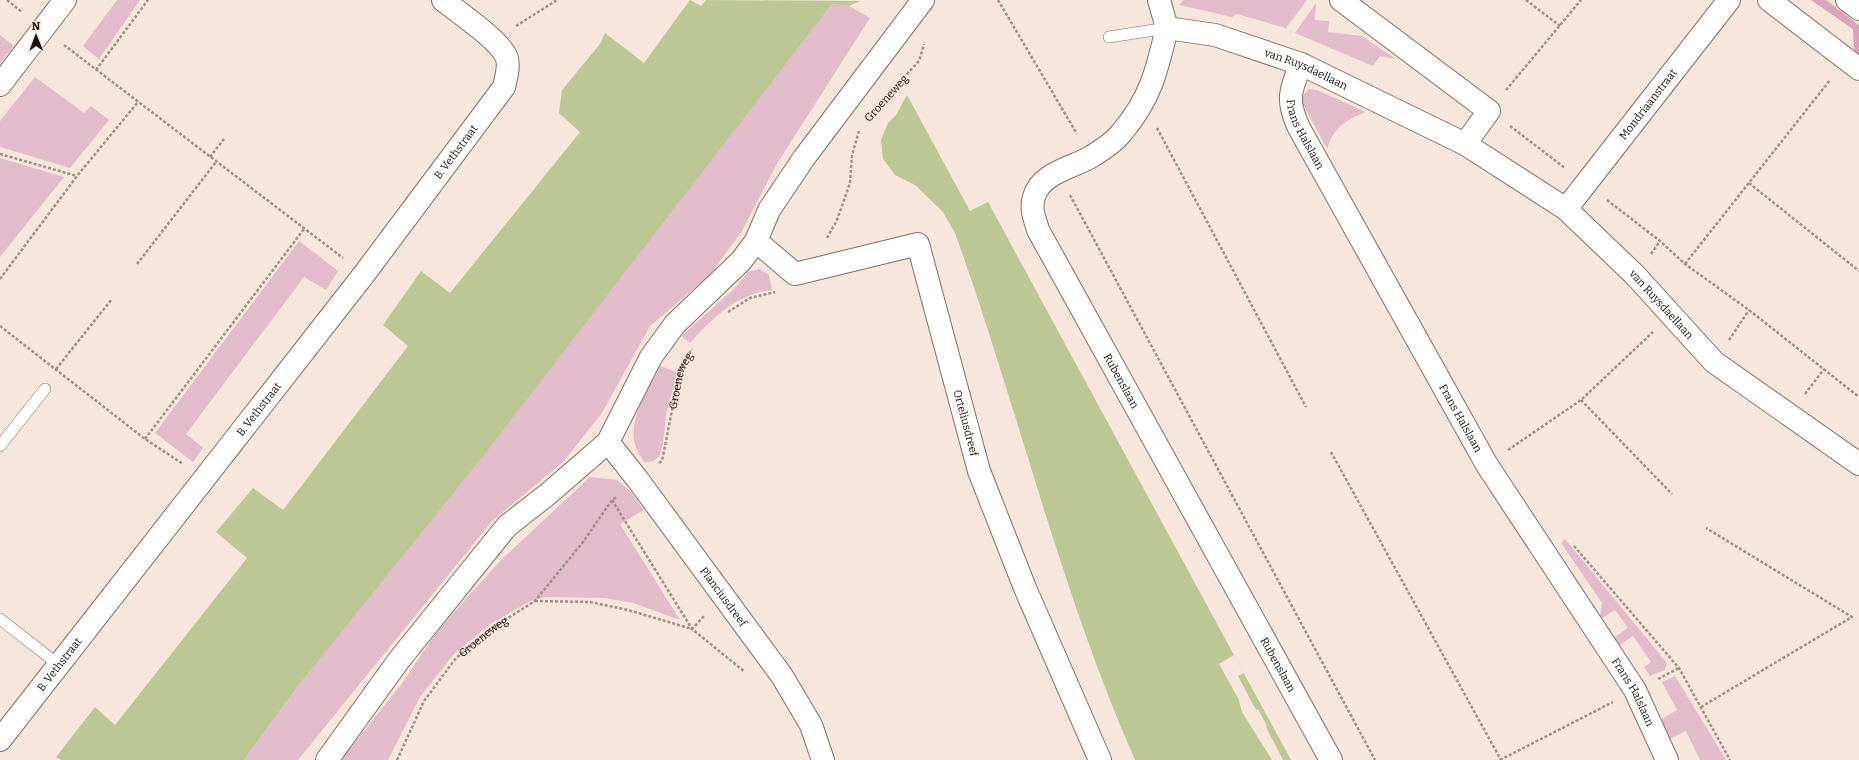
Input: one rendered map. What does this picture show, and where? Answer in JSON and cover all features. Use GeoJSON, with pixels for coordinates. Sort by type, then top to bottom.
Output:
{"type":"FeatureCollection","features":[{"type":"Feature","properties":{"kind":"street"},"geometry":{"type":"LineString","coordinates":[[0,85],[65,0]]}},
{"type":"Feature","properties":{"kind":"street"},"geometry":{"type":"LineString","coordinates":[[443,0],[496,43]]}},
{"type":"Feature","properties":{"kind":"street"},"geometry":{"type":"LineString","coordinates":[[326,760],[398,660],[507,526],[548,494],[608,442],[651,357],[675,324],[741,261],[756,241],[769,210],[804,158],[923,0]]}},
{"type":"Feature","properties":{"kind":"street"},"geometry":{"type":"LineString","coordinates":[[1159,0],[1167,28]]}},
{"type":"Feature","properties":{"kind":"street"},"geometry":{"type":"LineString","coordinates":[[1341,0],[1488,111],[1465,144]]}},
{"type":"Feature","properties":{"kind":"street","name":"Mondriaanstraat"},"geometry":{"type":"LineString","coordinates":[[1566,209],[1729,0]]}},
{"type":"Feature","properties":{"kind":"street"},"geometry":{"type":"LineString","coordinates":[[1769,0],[1852,64]]}},
{"type":"Feature","properties":{"kind":"street"},"geometry":{"type":"LineString","coordinates":[[1847,0],[1859,9]]}},
{"type":"Feature","properties":{"kind":"street","name":"Rubenslaan"},"geometry":{"type":"LineString","coordinates":[[1167,28],[1156,76],[1143,103],[1122,134],[1090,157],[1058,172],[1041,184],[1034,197],[1032,211],[1038,230],[1331,760]]}},
{"type":"Feature","properties":{"kind":"street","name":"van Ruysdaellaan"},"geometry":{"type":"LineString","coordinates":[[1167,28],[1215,35],[1301,64],[1465,144],[1566,209],[1635,275],[1714,362],[1859,464]]}},
{"type":"Feature","properties":{"kind":"street","name":"B. Vethstraat"},"geometry":{"type":"LineString","coordinates":[[0,740],[365,273],[504,87],[507,72],[507,57],[496,43]]}},
{"type":"Feature","properties":{"kind":"street","name":"Frans Halslaan"},"geometry":{"type":"LineString","coordinates":[[1301,64],[1290,90],[1291,111],[1487,465],[1635,690],[1667,760]]}},
{"type":"Feature","properties":{"kind":"street"},"geometry":{"type":"LineString","coordinates":[[756,241],[795,274]]}},
{"type":"Feature","properties":{"kind":"street","name":"Orteliusdreef"},"geometry":{"type":"LineString","coordinates":[[795,274],[918,244],[979,470],[1025,588],[1100,760]]}},
{"type":"Feature","properties":{"kind":"street","name":"Planciusdreef"},"geometry":{"type":"LineString","coordinates":[[608,442],[638,480],[782,676],[811,725],[824,760]]}},
{"type":"Feature","properties":{"kind":"lane"},"geometry":{"type":"LineString","coordinates":[[1109,37],[1167,28]]}},
{"type":"Feature","properties":{"kind":"lane"},"geometry":{"type":"LineString","coordinates":[[0,446],[45,389]]}},
{"type":"Feature","properties":{"kind":"lane"},"geometry":{"type":"LineString","coordinates":[[0,619],[59,665]]}},
{"type":"Feature","properties":{"kind":"path"},"geometry":{"type":"LineString","coordinates":[[7,0],[216,162],[365,273]]}},
{"type":"Feature","properties":{"kind":"path"},"geometry":{"type":"LineString","coordinates":[[96,70],[148,0]]}},
{"type":"Feature","properties":{"kind":"path"},"geometry":{"type":"LineString","coordinates":[[496,43],[505,32],[558,0]]}},
{"type":"Feature","properties":{"kind":"path"},"geometry":{"type":"LineString","coordinates":[[998,0],[1090,157]]}},
{"type":"Feature","properties":{"kind":"path"},"geometry":{"type":"LineString","coordinates":[[1526,0],[1560,26]]}},
{"type":"Feature","properties":{"kind":"path"},"geometry":{"type":"LineString","coordinates":[[1581,0],[1488,111],[1587,184],[1660,241],[1685,264],[1749,310],[1859,397]]}},
{"type":"Feature","properties":{"kind":"path","name":"Groeneweg"},"geometry":{"type":"LineString","coordinates":[[882,101],[919,61],[925,41]]}},
{"type":"Feature","properties":{"kind":"path"},"geometry":{"type":"LineString","coordinates":[[1685,264],[1749,183],[1852,64]]}},
{"type":"Feature","properties":{"kind":"path"},"geometry":{"type":"LineString","coordinates":[[0,279],[77,176],[138,102]]}},
{"type":"Feature","properties":{"kind":"path"},"geometry":{"type":"LineString","coordinates":[[1143,103],[1306,407]]}},
{"type":"Feature","properties":{"kind":"path","name":"Groeneweg"},"geometry":{"type":"LineString","coordinates":[[826,241],[836,220],[850,183],[852,155],[859,129]]}},
{"type":"Feature","properties":{"kind":"path"},"geometry":{"type":"LineString","coordinates":[[210,157],[224,139]]}},
{"type":"Feature","properties":{"kind":"path"},"geometry":{"type":"LineString","coordinates":[[0,154],[77,176]]}},
{"type":"Feature","properties":{"kind":"path"},"geometry":{"type":"LineString","coordinates":[[137,264],[216,162]]}},
{"type":"Feature","properties":{"kind":"path"},"geometry":{"type":"LineString","coordinates":[[1058,172],[1375,760]]}},
{"type":"Feature","properties":{"kind":"path"},"geometry":{"type":"LineString","coordinates":[[1749,183],[1859,270]]}},
{"type":"Feature","properties":{"kind":"path"},"geometry":{"type":"LineString","coordinates":[[145,439],[304,229]]}},
{"type":"Feature","properties":{"kind":"path"},"geometry":{"type":"LineString","coordinates":[[726,313],[750,298],[781,290],[795,274]]}},
{"type":"Feature","properties":{"kind":"path"},"geometry":{"type":"LineString","coordinates":[[56,369],[112,299]]}},
{"type":"Feature","properties":{"kind":"path"},"geometry":{"type":"LineString","coordinates":[[1714,362],[1749,310]]}},
{"type":"Feature","properties":{"kind":"path"},"geometry":{"type":"LineString","coordinates":[[1487,465],[1581,400],[1670,315]]}},
{"type":"Feature","properties":{"kind":"path"},"geometry":{"type":"LineString","coordinates":[[0,326],[145,439],[204,478]]}},
{"type":"Feature","properties":{"kind":"path","name":"Groeneweg"},"geometry":{"type":"LineString","coordinates":[[397,760],[424,700],[456,658],[494,627],[535,601],[583,542],[612,500],[662,461],[680,370],[694,345]]}},
{"type":"Feature","properties":{"kind":"path"},"geometry":{"type":"LineString","coordinates":[[1789,416],[1824,369]]}},
{"type":"Feature","properties":{"kind":"path"},"geometry":{"type":"LineString","coordinates":[[1581,400],[1672,494]]}},
{"type":"Feature","properties":{"kind":"path"},"geometry":{"type":"LineString","coordinates":[[1331,452],[1500,760],[1679,668]]}},
{"type":"Feature","properties":{"kind":"path"},"geometry":{"type":"LineString","coordinates":[[612,500],[692,628],[750,676]]}},
{"type":"Feature","properties":{"kind":"path"},"geometry":{"type":"LineString","coordinates":[[1701,707],[1852,617],[1706,528]]}},
{"type":"Feature","properties":{"kind":"path"},"geometry":{"type":"LineString","coordinates":[[1569,541],[1679,668],[1730,760]]}},
{"type":"Feature","properties":{"kind":"path"},"geometry":{"type":"LineString","coordinates":[[692,628],[724,597]]}},
{"type":"Feature","properties":{"kind":"path"},"geometry":{"type":"LineString","coordinates":[[535,601],[590,602],[628,610],[692,628]]}},
{"type":"Feature","properties":{"kind":"shaded area"},"geometry":{"type":"Polygon","coordinates":[[[117,0],[140,0],[99,59],[83,46],[117,0]]]}},
{"type":"Feature","properties":{"kind":"shaded area"},"geometry":{"type":"Polygon","coordinates":[[[690,0],[701,6],[706,0],[860,1],[849,6],[832,4],[480,460],[298,686],[244,760],[61,760],[56,757],[95,707],[115,725],[247,558],[216,532],[253,488],[283,510],[408,346],[383,325],[421,271],[450,293],[580,132],[559,113],[562,90],[600,44],[605,33],[644,63],[690,0]]]}},
{"type":"Feature","properties":{"kind":"shaded area"},"geometry":{"type":"Polygon","coordinates":[[[1184,0],[1307,0],[1286,28],[1237,14],[1232,17],[1179,5],[1184,0]]]}},
{"type":"Feature","properties":{"kind":"shaded area"},"geometry":{"type":"Polygon","coordinates":[[[1811,0],[1826,0],[1859,25],[1859,54],[1854,55],[1853,29],[1811,0]]]}},
{"type":"Feature","properties":{"kind":"shaded area"},"geometry":{"type":"Polygon","coordinates":[[[1316,3],[1315,20],[1329,21],[1328,32],[1362,36],[1396,59],[1380,56],[1373,66],[1295,33],[1316,3]]]}},
{"type":"Feature","properties":{"kind":"shaded area"},"geometry":{"type":"Polygon","coordinates":[[[832,4],[849,6],[870,18],[778,162],[742,231],[709,276],[650,326],[602,413],[563,462],[492,521],[298,760],[244,760],[298,686],[832,4]]]}},
{"type":"Feature","properties":{"kind":"shaded area"},"geometry":{"type":"Polygon","coordinates":[[[0,35],[14,46],[0,63],[0,35]]]}},
{"type":"Feature","properties":{"kind":"shaded area"},"geometry":{"type":"Polygon","coordinates":[[[35,77],[84,113],[91,106],[109,120],[70,168],[0,147],[0,121],[35,77]]]}},
{"type":"Feature","properties":{"kind":"shaded area"},"geometry":{"type":"Polygon","coordinates":[[[1309,89],[1317,90],[1366,112],[1346,121],[1341,125],[1333,135],[1327,149],[1303,104],[1303,96],[1309,89]]]}},
{"type":"Feature","properties":{"kind":"shaded area"},"geometry":{"type":"Polygon","coordinates":[[[907,95],[970,211],[988,202],[1291,760],[1135,760],[1108,696],[1084,631],[1040,498],[978,299],[955,233],[943,212],[915,185],[895,175],[883,159],[881,140],[888,123],[896,115],[907,95]]]}},
{"type":"Feature","properties":{"kind":"shaded area"},"geometry":{"type":"Polygon","coordinates":[[[0,158],[64,177],[0,257],[0,158]]]}},
{"type":"Feature","properties":{"kind":"shaded area"},"geometry":{"type":"Polygon","coordinates":[[[299,241],[338,271],[326,290],[304,277],[186,434],[203,448],[193,462],[155,433],[299,241]]]}},
{"type":"Feature","properties":{"kind":"shaded area"},"geometry":{"type":"Polygon","coordinates":[[[760,269],[769,275],[772,290],[759,292],[748,296],[726,308],[690,343],[681,336],[734,289],[748,272],[760,269]]]}},
{"type":"Feature","properties":{"kind":"shaded area"},"geometry":{"type":"Polygon","coordinates":[[[660,366],[677,372],[666,415],[660,455],[654,461],[644,462],[635,445],[634,424],[641,404],[660,366]]]}},
{"type":"Feature","properties":{"kind":"shaded area"},"geometry":{"type":"Polygon","coordinates":[[[590,477],[617,480],[631,492],[644,510],[620,524],[680,620],[633,603],[604,598],[545,597],[531,601],[492,623],[454,654],[420,697],[388,760],[341,760],[403,682],[436,633],[471,593],[502,559],[590,477]]]}},
{"type":"Feature","properties":{"kind":"shaded area"},"geometry":{"type":"Polygon","coordinates":[[[1565,539],[1667,663],[1665,670],[1650,676],[1644,667],[1651,662],[1633,636],[1617,647],[1612,639],[1628,628],[1615,610],[1599,620],[1602,603],[1561,543],[1565,539]]]}},
{"type":"Feature","properties":{"kind":"shaded area"},"geometry":{"type":"Polygon","coordinates":[[[1675,676],[1726,760],[1700,760],[1686,731],[1668,740],[1660,720],[1677,710],[1662,682],[1675,676]]]}},
{"type":"Feature","properties":{"kind":"pier"},"geometry":{"type":"Polygon","coordinates":[[[1234,655],[1244,673],[1238,676],[1256,710],[1258,709],[1283,760],[1272,760],[1242,712],[1238,698],[1219,664],[1234,655]]]}}]}
